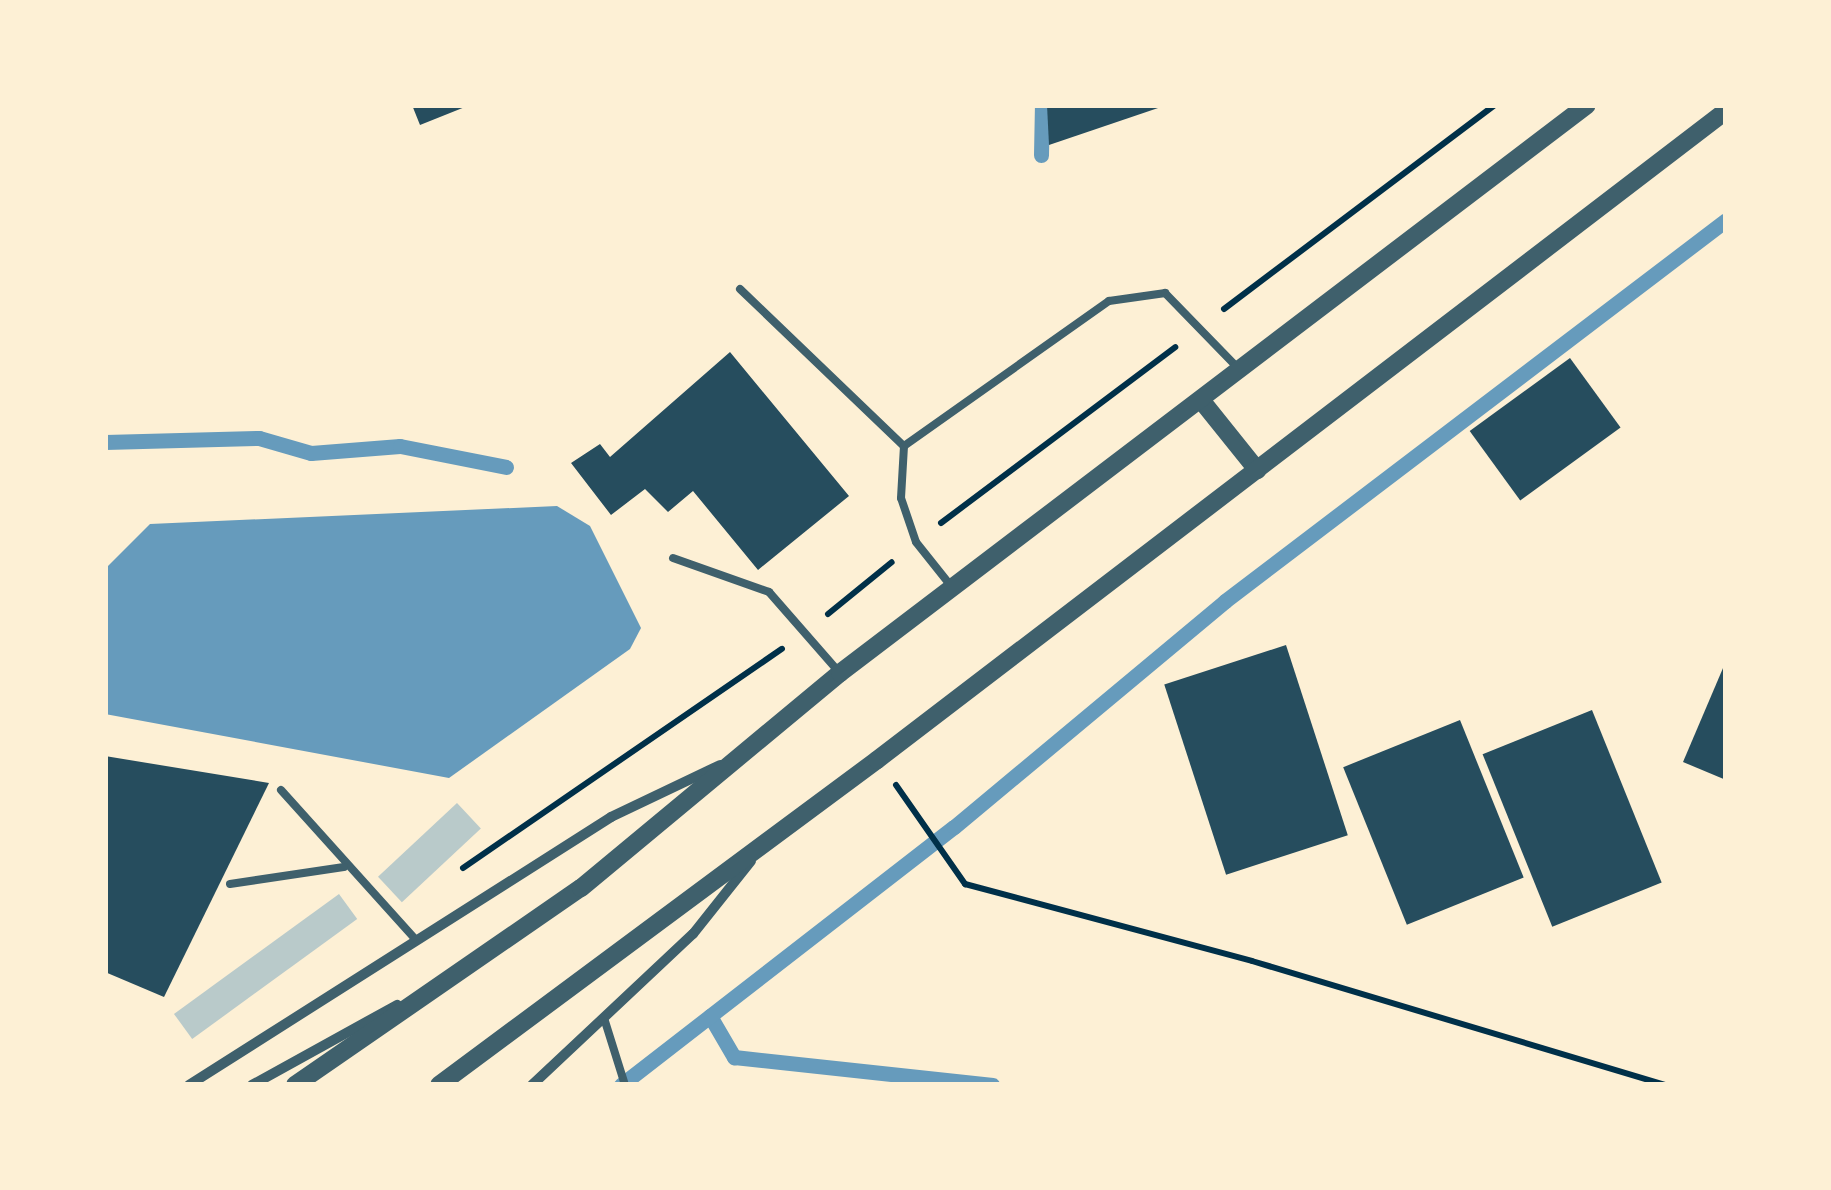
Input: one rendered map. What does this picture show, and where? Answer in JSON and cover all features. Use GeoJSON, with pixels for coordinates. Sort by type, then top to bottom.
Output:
{"type":"FeatureCollection","features":[{"type":"Feature","properties":{"kind":"street"},"geometry":{"type":"LineString","coordinates":[[295,1085],[420,993],[581,888],[840,673],[1587,105]]}},
{"type":"Feature","properties":{"kind":"street"},"geometry":{"type":"LineString","coordinates":[[439,1085],[775,830],[877,760],[1726,111]]}},
{"type":"Feature","properties":{"kind":"street"},"geometry":{"type":"LineString","coordinates":[[1202,400],[1257,470]]}},
{"type":"Feature","properties":{"kind":"street"},"geometry":{"type":"LineString","coordinates":[[189,1085],[612,817],[734,758]]}},
{"type":"Feature","properties":{"kind":"street"},"geometry":{"type":"LineString","coordinates":[[532,1085],[694,934],[775,830]]}},
{"type":"Feature","properties":{"kind":"street"},"geometry":{"type":"LineString","coordinates":[[252,1085],[420,993]]}},
{"type":"Feature","properties":{"kind":"lane"},"geometry":{"type":"LineString","coordinates":[[740,289],[904,446]]}},
{"type":"Feature","properties":{"kind":"lane"},"geometry":{"type":"LineString","coordinates":[[904,446],[1109,301],[1165,293],[1202,326],[1240,370]]}},
{"type":"Feature","properties":{"kind":"lane"},"geometry":{"type":"LineString","coordinates":[[904,446],[900,498],[916,542],[952,589]]}},
{"type":"Feature","properties":{"kind":"lane"},"geometry":{"type":"LineString","coordinates":[[673,558],[769,592],[840,673]]}},
{"type":"Feature","properties":{"kind":"lane"},"geometry":{"type":"LineString","coordinates":[[282,790],[344,866],[396,914],[416,940]]}},
{"type":"Feature","properties":{"kind":"lane"},"geometry":{"type":"LineString","coordinates":[[230,884],[344,866]]}},
{"type":"Feature","properties":{"kind":"lane"},"geometry":{"type":"LineString","coordinates":[[604,1018],[626,1085]]}},
{"type":"Feature","properties":{"kind":"path"},"geometry":{"type":"LineString","coordinates":[[396,914],[806,632],[916,542],[1494,105]]}},
{"type":"Feature","properties":{"kind":"path"},"geometry":{"type":"LineString","coordinates":[[877,760],[965,884],[1252,961],[1665,1085]]}},
{"type":"Feature","properties":{"kind":"shaded area"},"geometry":{"type":"Polygon","coordinates":[[[457,803],[481,829],[402,902],[378,877],[457,803]]]}},
{"type":"Feature","properties":{"kind":"shaded area"},"geometry":{"type":"Polygon","coordinates":[[[339,894],[357,919],[192,1039],[174,1014],[339,894]]]}},
{"type":"Feature","properties":{"kind":"water"},"geometry":{"type":"Polygon","coordinates":[[[557,506],[590,526],[641,628],[630,649],[449,778],[105,714],[105,569],[150,524],[557,506]]]}},
{"type":"Feature","properties":{"kind":"building"},"geometry":{"type":"Polygon","coordinates":[[[412,105],[470,105],[420,125],[412,105]]]}},
{"type":"Feature","properties":{"kind":"building"},"geometry":{"type":"Polygon","coordinates":[[[1047,105],[1164,105],[1164,106],[1049,145],[1047,105]]]}},
{"type":"Feature","properties":{"kind":"building"},"geometry":{"type":"Polygon","coordinates":[[[730,352],[849,496],[758,570],[693,491],[668,512],[645,489],[611,515],[571,463],[600,444],[610,457],[730,352]]]}},
{"type":"Feature","properties":{"kind":"building"},"geometry":{"type":"Polygon","coordinates":[[[1570,358],[1621,428],[1520,500],[1470,431],[1570,358]]]}},
{"type":"Feature","properties":{"kind":"building"},"geometry":{"type":"Polygon","coordinates":[[[1286,645],[1348,835],[1226,875],[1164,685],[1286,645]]]}},
{"type":"Feature","properties":{"kind":"building"},"geometry":{"type":"Polygon","coordinates":[[[1726,661],[1726,780],[1683,762],[1726,661]]]}},
{"type":"Feature","properties":{"kind":"building"},"geometry":{"type":"Polygon","coordinates":[[[1592,710],[1662,882],[1552,927],[1483,754],[1592,710]]]}},
{"type":"Feature","properties":{"kind":"building"},"geometry":{"type":"Polygon","coordinates":[[[1460,720],[1524,878],[1407,925],[1343,767],[1460,720]]]}},
{"type":"Feature","properties":{"kind":"building"},"geometry":{"type":"Polygon","coordinates":[[[105,756],[269,783],[164,997],[105,972],[105,756]]]}},
{"type":"Feature","properties":{"kind":"waterway"},"geometry":{"type":"LineString","coordinates":[[1041,155],[1042,105]]}},
{"type":"Feature","properties":{"kind":"waterway"},"geometry":{"type":"LineString","coordinates":[[621,1085],[954,827],[1225,601],[1726,220]]}},
{"type":"Feature","properties":{"kind":"waterway"},"geometry":{"type":"LineString","coordinates":[[105,442],[259,438],[311,453],[400,446],[506,467]]}},
{"type":"Feature","properties":{"kind":"waterway"},"geometry":{"type":"LineString","coordinates":[[710,1016],[734,1057],[992,1085]]}}]}
